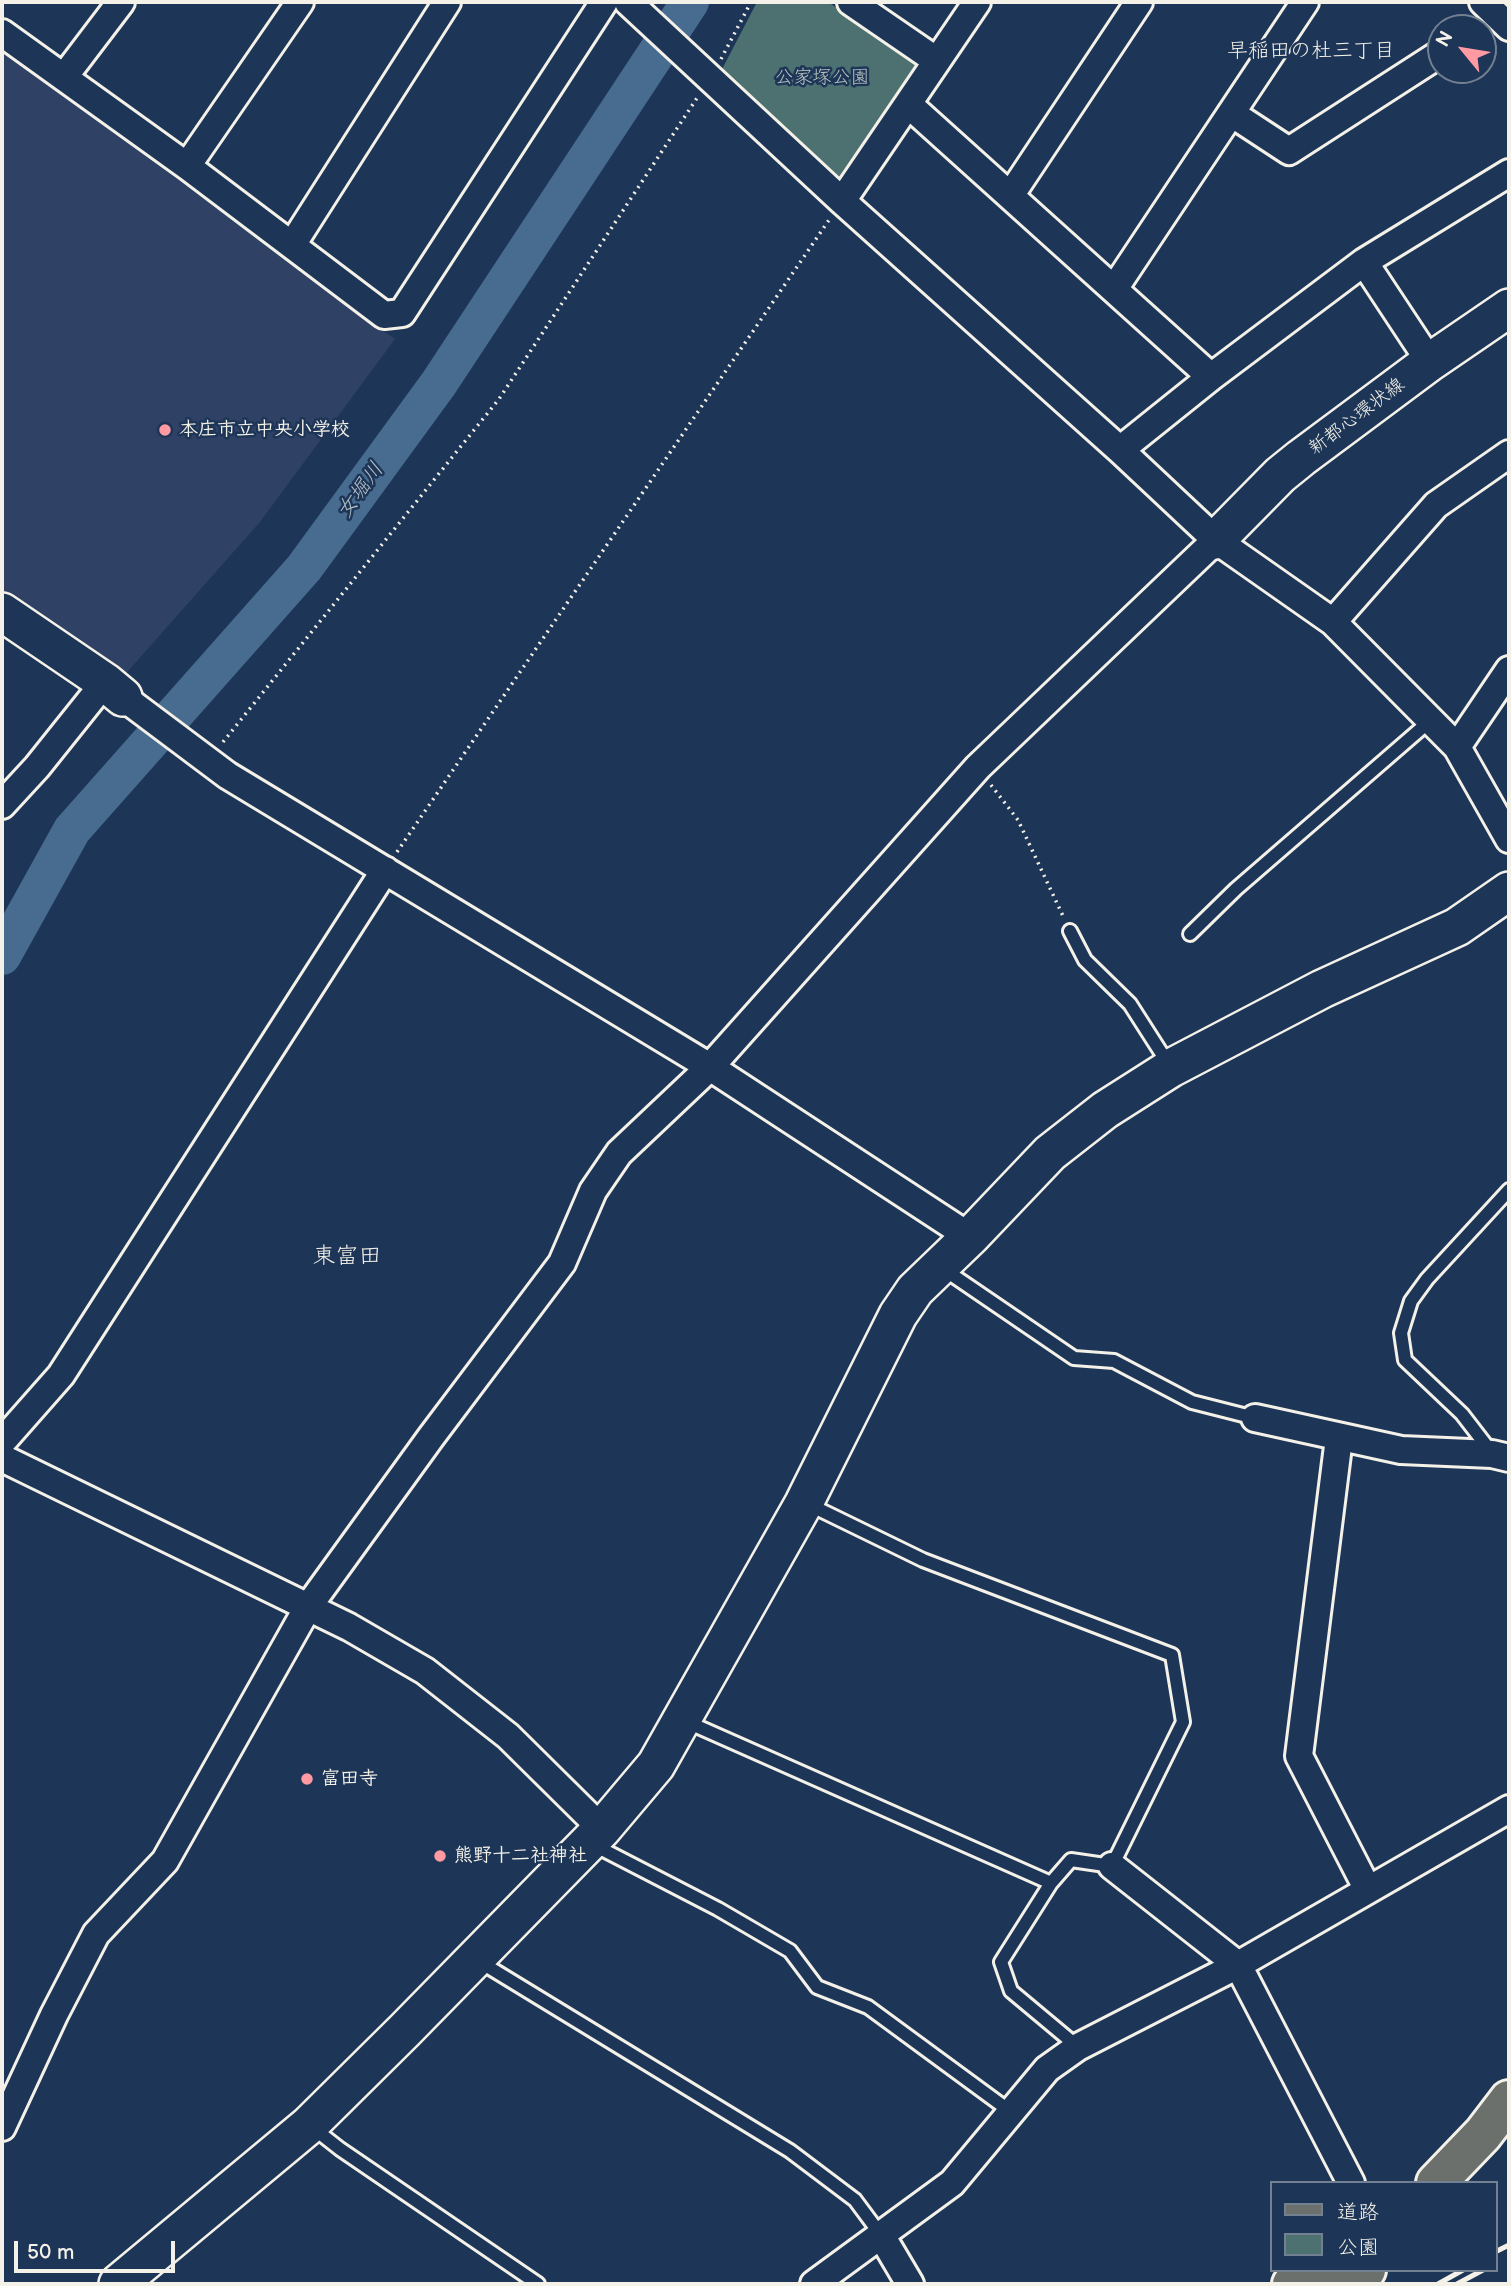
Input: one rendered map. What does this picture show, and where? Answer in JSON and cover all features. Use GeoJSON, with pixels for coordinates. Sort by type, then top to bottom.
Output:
{"type":"FeatureCollection","features":[{"type":"Feature","properties":{"kind":"main road"},"geometry":{"type":"LineString","coordinates":[[1438,2181],[1483,2134],[1509,2100]]}},
{"type":"Feature","properties":{"kind":"main road"},"geometry":{"type":"LineString","coordinates":[[1475,2181],[1509,2143]]}},
{"type":"Feature","properties":{"kind":"main road"},"geometry":{"type":"LineString","coordinates":[[1292,2284],[1313,2272]]}},
{"type":"Feature","properties":{"kind":"main road"},"geometry":{"type":"LineString","coordinates":[[1343,2284],[1363,2272]]}},
{"type":"Feature","properties":{"kind":"street"},"geometry":{"type":"LineString","coordinates":[[64,77],[121,2]]}},
{"type":"Feature","properties":{"kind":"street"},"geometry":{"type":"LineString","coordinates":[[187,166],[300,2]]}},
{"type":"Feature","properties":{"kind":"street"},"geometry":{"type":"LineString","coordinates":[[292,245],[447,2]]}},
{"type":"Feature","properties":{"kind":"street"},"geometry":{"type":"LineString","coordinates":[[2,33],[187,166],[384,315],[402,313],[604,2]]}},
{"type":"Feature","properties":{"kind":"street"},"geometry":{"type":"LineString","coordinates":[[851,2],[937,61]]}},
{"type":"Feature","properties":{"kind":"street"},"geometry":{"type":"LineString","coordinates":[[842,201],[977,2]]}},
{"type":"Feature","properties":{"kind":"street"},"geometry":{"type":"LineString","coordinates":[[1010,196],[1139,2]]}},
{"type":"Feature","properties":{"kind":"street"},"geometry":{"type":"LineString","coordinates":[[1114,289],[1305,2]]}},
{"type":"Feature","properties":{"kind":"street"},"geometry":{"type":"LineString","coordinates":[[629,3],[842,201],[1120,450],[1216,540],[1333,622],[1457,747],[1509,839]]}},
{"type":"Feature","properties":{"kind":"street"},"geometry":{"type":"LineString","coordinates":[[1231,113],[1289,151],[1427,62]]}},
{"type":"Feature","properties":{"kind":"street"},"geometry":{"type":"LineString","coordinates":[[908,104],[1211,377]]}},
{"type":"Feature","properties":{"kind":"street"},"geometry":{"type":"LineString","coordinates":[[1120,450],[1211,377],[1364,262],[1509,173]]}},
{"type":"Feature","properties":{"kind":"street"},"geometry":{"type":"LineString","coordinates":[[1364,262],[1430,362]]}},
{"type":"Feature","properties":{"kind":"street","name":"新都心環状線"},"geometry":{"type":"LineString","coordinates":[[1216,540],[1280,475],[1430,362],[1509,308]]}},
{"type":"Feature","properties":{"kind":"street"},"geometry":{"type":"LineString","coordinates":[[1333,622],[1436,505],[1509,454]]}},
{"type":"Feature","properties":{"kind":"street"},"geometry":{"type":"LineString","coordinates":[[2,2127],[54,2015],[96,1934],[166,1861],[308,1607],[430,1437],[562,1263],[593,1191],[620,1153],[709,1067],[978,767],[1216,540]]}},
{"type":"Feature","properties":{"kind":"street"},"geometry":{"type":"LineString","coordinates":[[2,612],[114,690],[227,775],[709,1067],[970,1237]]}},
{"type":"Feature","properties":{"kind":"street"},"geometry":{"type":"LineString","coordinates":[[1457,747],[1509,670]]}},
{"type":"Feature","properties":{"kind":"street"},"geometry":{"type":"LineString","coordinates":[[2,805],[37,766],[114,690]]}},
{"type":"Feature","properties":{"kind":"street"},"geometry":{"type":"LineString","coordinates":[[2,1442],[61,1375],[385,870]]}},
{"type":"Feature","properties":{"kind":"street"},"geometry":{"type":"LineString","coordinates":[[118,2284],[309,2124],[405,2030],[595,1835],[656,1765],[804,1503],[898,1315],[915,1290],[1050,1153],[1105,1110],[1171,1068],[1322,989],[1457,927],[1509,891]]}},
{"type":"Feature","properties":{"kind":"street"},"geometry":{"type":"LineString","coordinates":[[1255,1418],[1401,1450],[1501,1456]]}},
{"type":"Feature","properties":{"kind":"street"},"geometry":{"type":"LineString","coordinates":[[1339,1438],[1299,1756],[1368,1890]]}},
{"type":"Feature","properties":{"kind":"street"},"geometry":{"type":"LineString","coordinates":[[2,1458],[349,1627],[425,1671],[508,1736],[595,1835]]}},
{"type":"Feature","properties":{"kind":"street"},"geometry":{"type":"LineString","coordinates":[[814,2284],[952,2183],[1047,2069],[1078,2047],[1238,1965],[1509,1809]]}},
{"type":"Feature","properties":{"kind":"street"},"geometry":{"type":"LineString","coordinates":[[1112,1866],[1238,1965],[1350,2181]]}},
{"type":"Feature","properties":{"kind":"street"},"geometry":{"type":"LineString","coordinates":[[881,2235],[910,2284]]}},
{"type":"Feature","properties":{"kind":"lane"},"geometry":{"type":"LineString","coordinates":[[1190,934],[1237,888],[1431,720]]}},
{"type":"Feature","properties":{"kind":"lane"},"geometry":{"type":"LineString","coordinates":[[1070,930],[1085,960],[1130,1004],[1171,1068]]}},
{"type":"Feature","properties":{"kind":"lane"},"geometry":{"type":"LineString","coordinates":[[1501,1456],[1462,1414],[1405,1360],[1401,1333],[1411,1301],[1427,1279],[1509,1190]]}},
{"type":"Feature","properties":{"kind":"lane"},"geometry":{"type":"LineString","coordinates":[[939,1266],[1074,1358],[1114,1361],[1192,1402],[1255,1418]]}},
{"type":"Feature","properties":{"kind":"lane"},"geometry":{"type":"LineString","coordinates":[[804,1503],[923,1560],[1172,1655],[1182,1722],[1112,1866],[1071,1860],[1051,1883],[1001,1962],[1011,1991],[1078,2047]]}},
{"type":"Feature","properties":{"kind":"lane"},"geometry":{"type":"LineString","coordinates":[[683,1720],[1051,1883]]}},
{"type":"Feature","properties":{"kind":"lane"},"geometry":{"type":"LineString","coordinates":[[595,1835],[790,1951],[817,1987],[868,2007],[1011,2112]]}},
{"type":"Feature","properties":{"kind":"lane"},"geometry":{"type":"LineString","coordinates":[[474,1958],[790,2151],[855,2200],[881,2235]]}},
{"type":"Feature","properties":{"kind":"lane"},"geometry":{"type":"LineString","coordinates":[[309,2124],[340,2149],[538,2284]]}},
{"type":"Feature","properties":{"kind":"path"},"geometry":{"type":"LineString","coordinates":[[208,761],[499,399],[709,75],[751,2]]}},
{"type":"Feature","properties":{"kind":"path"},"geometry":{"type":"LineString","coordinates":[[385,870],[842,201]]}},
{"type":"Feature","properties":{"kind":"path"},"geometry":{"type":"LineString","coordinates":[[978,767],[1018,820],[1070,930]]}},
{"type":"Feature","properties":{"kind":"shaded area","name":"本庄市立中央小学校"},"geometry":{"type":"Polygon","coordinates":[[[2,51],[395,339],[260,522],[122,678],[2,594],[2,51]]]}},
{"type":"Feature","properties":{"kind":"green space","name":"公家塚公園"},"geometry":{"type":"Polygon","coordinates":[[[757,2],[828,2],[919,62],[841,176],[831,181],[720,73],[757,2]]]}},
{"type":"Feature","properties":{"kind":"waterway","name":"女堀川"},"geometry":{"type":"LineString","coordinates":[[2,956],[72,830],[304,568],[439,383],[690,2]]}},
{"type":"Feature","properties":{"kind":"railway"},"geometry":{"type":"LineString","coordinates":[[1497,2251],[1509,2245]]}},
{"type":"Feature","properties":{"kind":"railway"},"geometry":{"type":"LineString","coordinates":[[1438,2284],[1459,2272]]}},
{"type":"Feature","properties":{"kind":"railway"},"geometry":{"type":"LineString","coordinates":[[1457,2284],[1479,2272]]}},
{"type":"Feature","properties":{"kind":"place","name":"本庄市立中央小学校"},"geometry":{"type":"Point","coordinates":[165,430]}},
{"type":"Feature","properties":{"kind":"place","name":"富田寺"},"geometry":{"type":"Point","coordinates":[307,1779]}},
{"type":"Feature","properties":{"kind":"place","name":"熊野十二社神社"},"geometry":{"type":"Point","coordinates":[440,1856]}},
{"type":"Feature","properties":{"kind":"district","name":"早稲田の杜三丁目"},"geometry":{"type":"Point","coordinates":[1311,52]}},
{"type":"Feature","properties":{"kind":"district","name":"東富田"},"geometry":{"type":"Point","coordinates":[347,1257]}}]}
